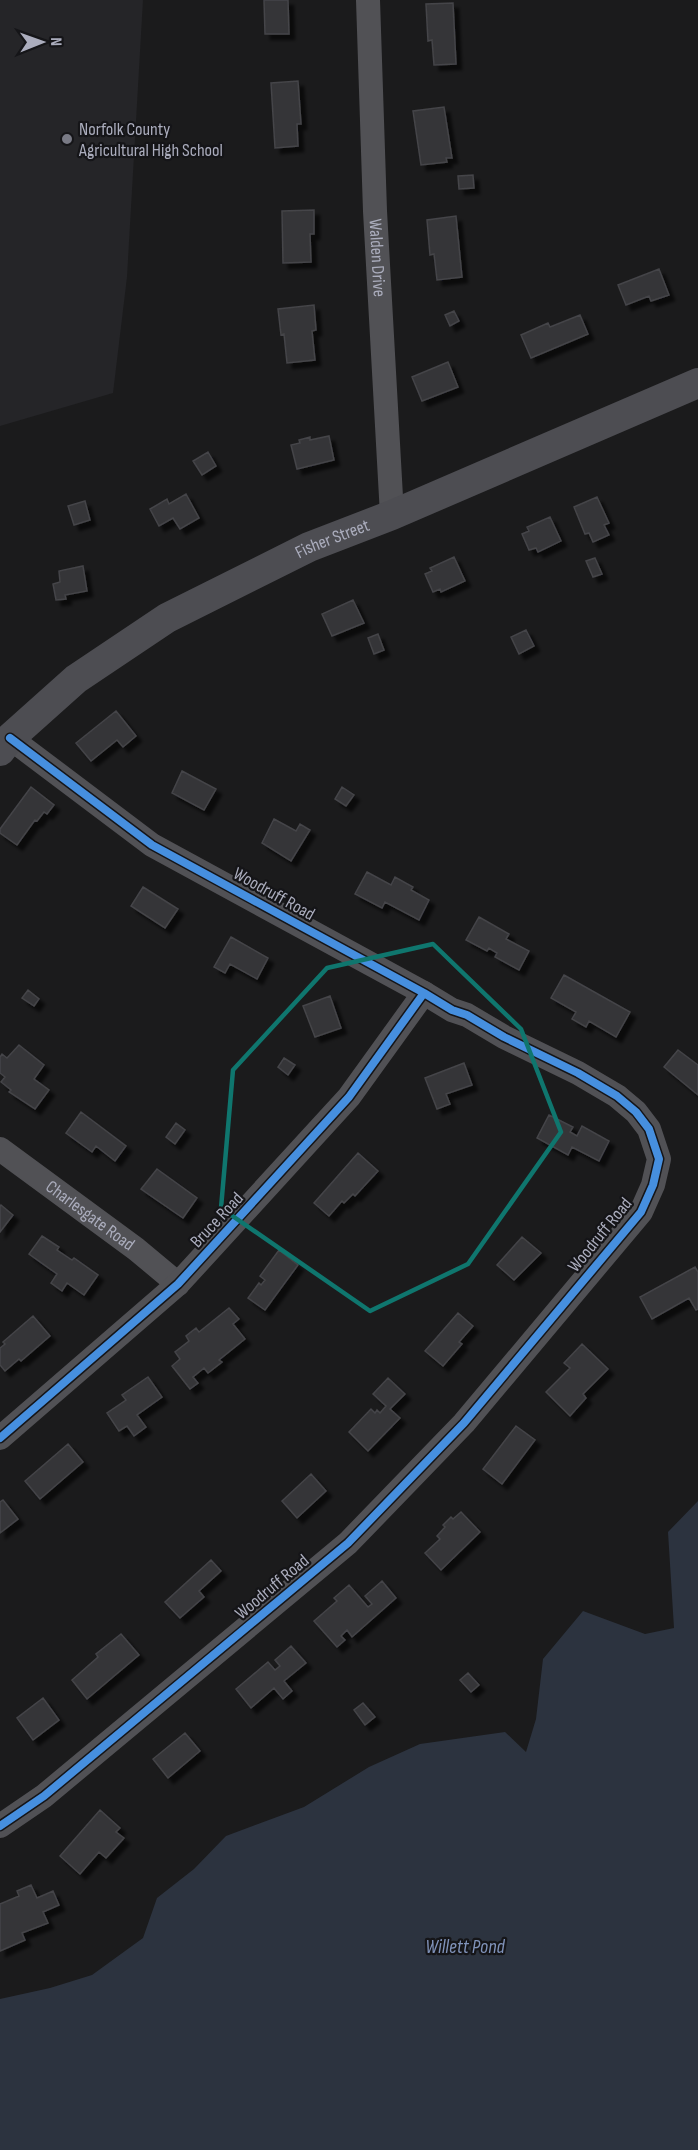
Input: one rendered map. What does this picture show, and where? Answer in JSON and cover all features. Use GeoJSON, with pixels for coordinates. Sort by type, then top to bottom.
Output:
{"type":"FeatureCollection","features":[{"type":"Feature","properties":{"kind":"main road","name":"Fisher Street"},"geometry":{"type":"LineString","coordinates":[[5,745],[76,679],[167,618],[309,547],[392,515],[698,383]]}},
{"type":"Feature","properties":{"kind":"street","name":"Walden Drive"},"geometry":{"type":"LineString","coordinates":[[368,0],[375,211],[392,515]]}},
{"type":"Feature","properties":{"kind":"street","name":"Woodruff Road"},"geometry":{"type":"LineString","coordinates":[[0,1826],[44,1797],[348,1543],[464,1423],[641,1212],[653,1185],[659,1159],[649,1129],[636,1113],[617,1096],[467,1015],[452,1010],[152,845],[5,745]]}},
{"type":"Feature","properties":{"kind":"street","name":"Bruce Road"},"geometry":{"type":"LineString","coordinates":[[0,1438],[178,1284],[349,1097],[424,993]]}},
{"type":"Feature","properties":{"kind":"street","name":"Charlesgate Road"},"geometry":{"type":"LineString","coordinates":[[0,1149],[136,1249],[178,1284]]}},
{"type":"Feature","properties":{"kind":"highlighted area"},"geometry":{"type":"Polygon","coordinates":[[[433,944],[521,1029],[561,1132],[468,1264],[370,1311],[221,1208],[233,1070],[327,968],[433,944]]]}},
{"type":"Feature","properties":{"kind":"shaded area","name":"Norfolk County Agricultural High School"},"geometry":{"type":"Polygon","coordinates":[[[0,0],[143,0],[127,277],[113,393],[0,426],[0,0]]]}},
{"type":"Feature","properties":{"kind":"water","name":"Willett Pond"},"geometry":{"type":"Polygon","coordinates":[[[698,1501],[698,2150],[0,2150],[0,1999],[50,1988],[92,1975],[143,1938],[157,1898],[194,1869],[226,1836],[304,1807],[369,1767],[420,1744],[505,1732],[526,1752],[536,1719],[543,1659],[583,1611],[645,1634],[674,1628],[668,1532],[698,1501]]]}},
{"type":"Feature","properties":{"kind":"building"},"geometry":{"type":"Polygon","coordinates":[[[264,0],[288,0],[289,34],[265,34],[264,0]]]}},
{"type":"Feature","properties":{"kind":"building"},"geometry":{"type":"Polygon","coordinates":[[[453,3],[456,64],[434,65],[432,40],[428,41],[426,4],[453,3]]]}},
{"type":"Feature","properties":{"kind":"building"},"geometry":{"type":"Polygon","coordinates":[[[298,81],[301,124],[297,124],[298,146],[275,148],[271,83],[298,81]]]}},
{"type":"Feature","properties":{"kind":"building"},"geometry":{"type":"Polygon","coordinates":[[[444,107],[452,158],[446,158],[447,162],[421,165],[413,111],[444,107]]]}},
{"type":"Feature","properties":{"kind":"building"},"geometry":{"type":"Polygon","coordinates":[[[473,175],[474,188],[459,189],[458,176],[473,175]]]}},
{"type":"Feature","properties":{"kind":"building"},"geometry":{"type":"Polygon","coordinates":[[[314,210],[314,234],[310,234],[311,262],[283,263],[282,211],[314,210]]]}},
{"type":"Feature","properties":{"kind":"building"},"geometry":{"type":"Polygon","coordinates":[[[456,216],[462,277],[437,280],[434,254],[430,255],[427,220],[456,216]]]}},
{"type":"Feature","properties":{"kind":"building"},"geometry":{"type":"Polygon","coordinates":[[[659,269],[669,295],[651,301],[649,296],[626,305],[618,285],[659,269]]]}},
{"type":"Feature","properties":{"kind":"building"},"geometry":{"type":"Polygon","coordinates":[[[314,305],[316,330],[312,331],[315,360],[287,363],[284,334],[281,335],[278,309],[314,305]]]}},
{"type":"Feature","properties":{"kind":"building"},"geometry":{"type":"Polygon","coordinates":[[[454,311],[459,321],[450,326],[445,315],[454,311]]]}},
{"type":"Feature","properties":{"kind":"building"},"geometry":{"type":"Polygon","coordinates":[[[580,315],[588,334],[531,358],[521,335],[548,323],[550,327],[580,315]]]}},
{"type":"Feature","properties":{"kind":"building"},"geometry":{"type":"Polygon","coordinates":[[[448,362],[458,387],[422,401],[412,377],[448,362]]]}},
{"type":"Feature","properties":{"kind":"building"},"geometry":{"type":"Polygon","coordinates":[[[329,436],[334,460],[297,469],[291,445],[310,437],[310,440],[329,436]]]}},
{"type":"Feature","properties":{"kind":"building"},"geometry":{"type":"Polygon","coordinates":[[[208,452],[216,466],[202,475],[193,461],[208,452]]]}},
{"type":"Feature","properties":{"kind":"building"},"geometry":{"type":"Polygon","coordinates":[[[186,494],[199,518],[180,529],[173,518],[159,526],[150,509],[167,499],[169,504],[186,494]]]}},
{"type":"Feature","properties":{"kind":"building"},"geometry":{"type":"Polygon","coordinates":[[[597,497],[609,523],[604,525],[609,535],[593,542],[589,533],[585,534],[574,507],[597,497]]]}},
{"type":"Feature","properties":{"kind":"building"},"geometry":{"type":"Polygon","coordinates":[[[85,501],[90,520],[74,525],[68,506],[85,501]]]}},
{"type":"Feature","properties":{"kind":"building"},"geometry":{"type":"Polygon","coordinates":[[[550,517],[561,541],[538,552],[536,548],[529,550],[522,534],[529,531],[527,527],[550,517]]]}},
{"type":"Feature","properties":{"kind":"building"},"geometry":{"type":"Polygon","coordinates":[[[454,557],[465,581],[441,592],[440,589],[433,592],[425,574],[432,571],[430,568],[454,557]]]}},
{"type":"Feature","properties":{"kind":"building"},"geometry":{"type":"Polygon","coordinates":[[[595,558],[602,574],[593,577],[586,561],[595,558]]]}},
{"type":"Feature","properties":{"kind":"building"},"geometry":{"type":"Polygon","coordinates":[[[83,566],[87,591],[65,595],[66,599],[56,600],[53,584],[60,582],[59,571],[83,566]]]}},
{"type":"Feature","properties":{"kind":"building"},"geometry":{"type":"Polygon","coordinates":[[[353,600],[364,623],[332,636],[322,614],[353,600]]]}},
{"type":"Feature","properties":{"kind":"building"},"geometry":{"type":"Polygon","coordinates":[[[526,630],[534,646],[519,654],[511,637],[526,630]]]}},
{"type":"Feature","properties":{"kind":"building"},"geometry":{"type":"Polygon","coordinates":[[[378,634],[384,650],[374,654],[368,638],[378,634]]]}},
{"type":"Feature","properties":{"kind":"building"},"geometry":{"type":"Polygon","coordinates":[[[116,711],[136,736],[123,747],[117,740],[91,761],[76,743],[116,711]]]}},
{"type":"Feature","properties":{"kind":"building"},"geometry":{"type":"Polygon","coordinates":[[[182,771],[216,789],[204,810],[172,793],[182,771]]]}},
{"type":"Feature","properties":{"kind":"building"},"geometry":{"type":"Polygon","coordinates":[[[31,787],[54,805],[47,814],[44,812],[37,821],[35,820],[17,845],[0,833],[0,829],[31,787]]]}},
{"type":"Feature","properties":{"kind":"building"},"geometry":{"type":"Polygon","coordinates":[[[342,787],[354,795],[346,806],[335,799],[342,787]]]}},
{"type":"Feature","properties":{"kind":"building"},"geometry":{"type":"Polygon","coordinates":[[[274,819],[296,831],[300,824],[310,830],[291,861],[262,843],[274,819]]]}},
{"type":"Feature","properties":{"kind":"building"},"geometry":{"type":"Polygon","coordinates":[[[367,872],[391,885],[395,877],[413,887],[411,890],[429,900],[419,920],[385,902],[382,908],[355,894],[367,872]]]}},
{"type":"Feature","properties":{"kind":"building"},"geometry":{"type":"Polygon","coordinates":[[[143,887],[178,909],[165,928],[131,906],[143,887]]]}},
{"type":"Feature","properties":{"kind":"building"},"geometry":{"type":"Polygon","coordinates":[[[479,917],[509,934],[506,939],[529,951],[519,970],[495,957],[497,953],[489,948],[487,951],[466,940],[479,917]]]}},
{"type":"Feature","properties":{"kind":"building"},"geometry":{"type":"Polygon","coordinates":[[[231,937],[268,958],[257,979],[230,964],[225,973],[214,967],[231,937]]]}},
{"type":"Feature","properties":{"kind":"building"},"geometry":{"type":"Polygon","coordinates":[[[564,975],[630,1012],[616,1037],[589,1021],[586,1027],[572,1019],[576,1012],[551,998],[564,975]]]}},
{"type":"Feature","properties":{"kind":"building"},"geometry":{"type":"Polygon","coordinates":[[[28,990],[39,999],[34,1006],[22,998],[28,990]]]}},
{"type":"Feature","properties":{"kind":"building"},"geometry":{"type":"Polygon","coordinates":[[[330,996],[341,1028],[315,1037],[303,1006],[330,996]]]}},
{"type":"Feature","properties":{"kind":"building"},"geometry":{"type":"Polygon","coordinates":[[[19,1045],[44,1065],[34,1079],[49,1090],[35,1109],[9,1092],[11,1090],[1,1082],[5,1077],[0,1073],[0,1057],[2,1054],[7,1058],[19,1045]]]}},
{"type":"Feature","properties":{"kind":"building"},"geometry":{"type":"Polygon","coordinates":[[[678,1050],[698,1065],[698,1095],[664,1067],[678,1050]]]}},
{"type":"Feature","properties":{"kind":"building"},"geometry":{"type":"Polygon","coordinates":[[[284,1058],[295,1065],[288,1075],[278,1067],[284,1058]]]}},
{"type":"Feature","properties":{"kind":"building"},"geometry":{"type":"Polygon","coordinates":[[[464,1063],[472,1085],[446,1094],[450,1104],[437,1109],[425,1078],[464,1063]]]}},
{"type":"Feature","properties":{"kind":"building"},"geometry":{"type":"Polygon","coordinates":[[[81,1112],[126,1146],[115,1161],[96,1146],[92,1152],[66,1133],[81,1112]]]}},
{"type":"Feature","properties":{"kind":"building"},"geometry":{"type":"Polygon","coordinates":[[[549,1115],[573,1127],[570,1132],[577,1136],[582,1126],[609,1141],[599,1161],[572,1147],[568,1155],[537,1138],[549,1115]]]}},
{"type":"Feature","properties":{"kind":"building"},"geometry":{"type":"Polygon","coordinates":[[[176,1123],[185,1130],[175,1144],[166,1137],[176,1123]]]}},
{"type":"Feature","properties":{"kind":"building"},"geometry":{"type":"Polygon","coordinates":[[[358,1153],[378,1171],[355,1196],[353,1194],[344,1203],[342,1201],[329,1216],[314,1203],[358,1153]]]}},
{"type":"Feature","properties":{"kind":"building"},"geometry":{"type":"Polygon","coordinates":[[[157,1169],[197,1198],[183,1218],[141,1189],[157,1169]]]}},
{"type":"Feature","properties":{"kind":"building"},"geometry":{"type":"Polygon","coordinates":[[[1,1205],[13,1215],[0,1232],[0,1207],[1,1205]]]}},
{"type":"Feature","properties":{"kind":"building"},"geometry":{"type":"Polygon","coordinates":[[[42,1236],[59,1247],[57,1250],[72,1260],[74,1258],[98,1275],[84,1295],[67,1283],[62,1291],[51,1283],[57,1274],[29,1254],[42,1236]]]}},
{"type":"Feature","properties":{"kind":"building"},"geometry":{"type":"Polygon","coordinates":[[[522,1237],[541,1253],[514,1280],[497,1265],[522,1237]]]}},
{"type":"Feature","properties":{"kind":"building"},"geometry":{"type":"Polygon","coordinates":[[[279,1250],[298,1265],[265,1310],[248,1298],[259,1283],[261,1285],[265,1280],[260,1276],[279,1250]]]}},
{"type":"Feature","properties":{"kind":"building"},"geometry":{"type":"Polygon","coordinates":[[[695,1267],[698,1272],[698,1309],[696,1310],[689,1298],[652,1319],[640,1297],[695,1267]]]}},
{"type":"Feature","properties":{"kind":"building"},"geometry":{"type":"Polygon","coordinates":[[[229,1308],[239,1319],[233,1324],[245,1339],[219,1360],[222,1362],[208,1373],[204,1368],[193,1377],[198,1383],[190,1389],[172,1366],[180,1359],[175,1352],[189,1341],[186,1336],[196,1328],[199,1332],[229,1308]]]}},
{"type":"Feature","properties":{"kind":"building"},"geometry":{"type":"Polygon","coordinates":[[[458,1313],[473,1326],[459,1342],[462,1344],[443,1366],[425,1351],[458,1313]]]}},
{"type":"Feature","properties":{"kind":"building"},"geometry":{"type":"Polygon","coordinates":[[[33,1316],[50,1336],[21,1361],[19,1359],[5,1371],[0,1365],[0,1348],[5,1344],[3,1342],[33,1316]]]}},
{"type":"Feature","properties":{"kind":"building"},"geometry":{"type":"Polygon","coordinates":[[[582,1344],[608,1369],[583,1394],[586,1398],[570,1416],[546,1392],[570,1368],[564,1363],[582,1344]]]}},
{"type":"Feature","properties":{"kind":"building"},"geometry":{"type":"Polygon","coordinates":[[[148,1377],[162,1397],[137,1415],[146,1427],[134,1436],[127,1426],[119,1431],[107,1413],[126,1400],[122,1395],[148,1377]]]}},
{"type":"Feature","properties":{"kind":"building"},"geometry":{"type":"Polygon","coordinates":[[[388,1378],[405,1394],[390,1409],[400,1418],[368,1451],[349,1432],[371,1409],[375,1413],[377,1410],[380,1413],[386,1406],[373,1394],[388,1378]]]}},
{"type":"Feature","properties":{"kind":"building"},"geometry":{"type":"Polygon","coordinates":[[[516,1426],[535,1440],[502,1484],[483,1469],[516,1426]]]}},
{"type":"Feature","properties":{"kind":"building"},"geometry":{"type":"Polygon","coordinates":[[[68,1444],[83,1462],[40,1499],[25,1481],[68,1444]]]}},
{"type":"Feature","properties":{"kind":"building"},"geometry":{"type":"Polygon","coordinates":[[[311,1474],[326,1491],[297,1518],[282,1501],[311,1474]]]}},
{"type":"Feature","properties":{"kind":"building"},"geometry":{"type":"Polygon","coordinates":[[[3,1500],[18,1519],[0,1533],[0,1502],[3,1500]]]}},
{"type":"Feature","properties":{"kind":"building"},"geometry":{"type":"Polygon","coordinates":[[[461,1512],[480,1532],[441,1570],[425,1553],[440,1539],[437,1536],[445,1527],[443,1525],[451,1517],[453,1519],[461,1512]]]}},
{"type":"Feature","properties":{"kind":"building"},"geometry":{"type":"Polygon","coordinates":[[[211,1560],[221,1571],[199,1591],[204,1597],[180,1618],[165,1602],[211,1560]]]}},
{"type":"Feature","properties":{"kind":"building"},"geometry":{"type":"Polygon","coordinates":[[[382,1581],[396,1598],[352,1637],[347,1630],[341,1636],[345,1640],[337,1647],[314,1621],[337,1601],[334,1598],[349,1585],[368,1607],[372,1604],[365,1596],[382,1581]]]}},
{"type":"Feature","properties":{"kind":"building"},"geometry":{"type":"Polygon","coordinates":[[[121,1634],[139,1655],[87,1699],[72,1680],[98,1657],[96,1654],[121,1634]]]}},
{"type":"Feature","properties":{"kind":"building"},"geometry":{"type":"Polygon","coordinates":[[[291,1646],[306,1663],[284,1681],[292,1691],[283,1699],[274,1688],[251,1708],[236,1689],[268,1662],[275,1670],[280,1666],[275,1660],[291,1646]]]}},
{"type":"Feature","properties":{"kind":"building"},"geometry":{"type":"Polygon","coordinates":[[[468,1673],[479,1685],[471,1692],[460,1680],[468,1673]]]}},
{"type":"Feature","properties":{"kind":"building"},"geometry":{"type":"Polygon","coordinates":[[[43,1698],[59,1720],[33,1740],[17,1718],[43,1698]]]}},
{"type":"Feature","properties":{"kind":"building"},"geometry":{"type":"Polygon","coordinates":[[[363,1703],[375,1717],[365,1725],[354,1710],[363,1703]]]}},
{"type":"Feature","properties":{"kind":"building"},"geometry":{"type":"Polygon","coordinates":[[[185,1733],[200,1751],[168,1778],[153,1759],[185,1733]]]}},
{"type":"Feature","properties":{"kind":"building"},"geometry":{"type":"Polygon","coordinates":[[[100,1810],[120,1828],[116,1832],[124,1838],[106,1858],[99,1852],[80,1874],[60,1856],[100,1810]]]}},
{"type":"Feature","properties":{"kind":"building"},"geometry":{"type":"Polygon","coordinates":[[[31,1885],[37,1898],[53,1891],[59,1905],[43,1912],[48,1923],[22,1933],[25,1940],[0,1951],[0,1904],[19,1896],[17,1891],[31,1885]]]}},
{"type":"Feature","properties":{"kind":"cycle path"},"geometry":{"type":"LineString","coordinates":[[0,1826],[44,1796],[348,1543],[464,1423],[641,1212],[653,1185],[659,1159],[649,1129],[636,1112],[617,1096],[467,1015],[452,1010],[152,845],[10,738]]}},
{"type":"Feature","properties":{"kind":"cycle path"},"geometry":{"type":"LineString","coordinates":[[0,1438],[178,1284],[349,1097],[424,993]]}},
{"type":"Feature","properties":{"kind":"place","name":"Norfolk County Agricultural High School"},"geometry":{"type":"Point","coordinates":[67,139]}}]}
